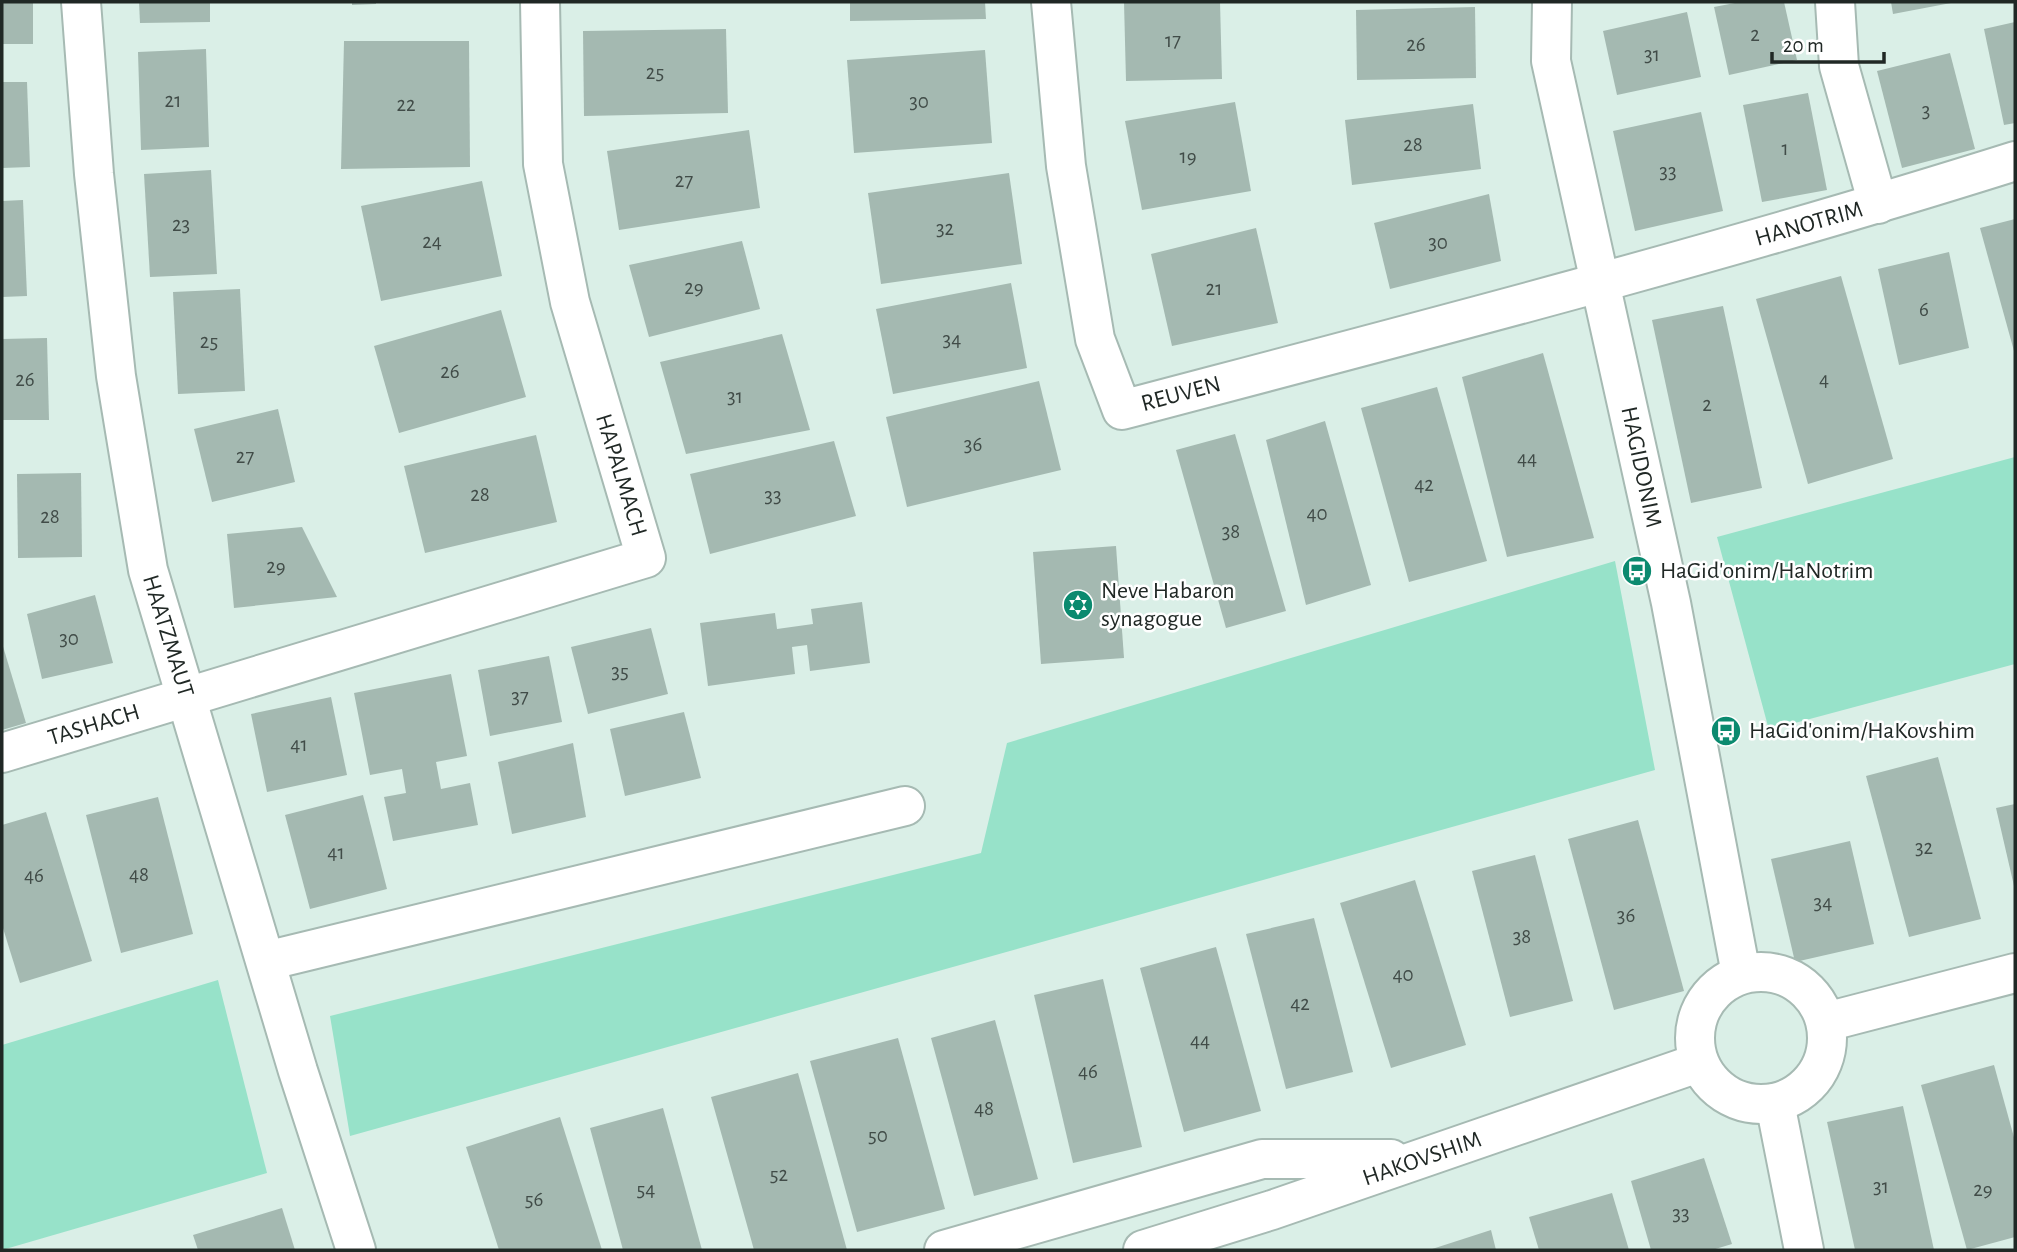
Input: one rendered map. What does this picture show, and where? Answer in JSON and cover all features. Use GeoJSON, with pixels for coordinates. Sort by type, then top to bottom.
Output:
{"type":"FeatureCollection","features":[{"type":"Feature","properties":{"kind":"street","name":"HAATZMAUT"},"geometry":{"type":"LineString","coordinates":[[81,2],[93,174],[116,376],[148,570],[356,1250]]}},
{"type":"Feature","properties":{"kind":"street","name":"HAPALMACH"},"geometry":{"type":"LineString","coordinates":[[186,697],[646,558],[570,302],[545,177],[540,2]]}},
{"type":"Feature","properties":{"kind":"street","name":"REUVEN"},"geometry":{"type":"LineString","coordinates":[[1051,2],[1066,166],[1094,340],[1122,410],[1601,282]]}},
{"type":"Feature","properties":{"kind":"street","name":"HAGIDONIM"},"geometry":{"type":"LineString","coordinates":[[1552,2],[1552,61],[1671,603],[1741,974]]}},
{"type":"Feature","properties":{"kind":"street"},"geometry":{"type":"LineString","coordinates":[[1835,2],[1839,66],[1878,204]]}},
{"type":"Feature","properties":{"kind":"street","name":"HANOTRIM"},"geometry":{"type":"LineString","coordinates":[[1601,282],[1878,204],[2015,162]]}},
{"type":"Feature","properties":{"kind":"street","name":"TASHACH"},"geometry":{"type":"LineString","coordinates":[[2,753],[186,697]]}},
{"type":"Feature","properties":{"kind":"street"},"geometry":{"type":"LineString","coordinates":[[266,961],[905,806]]}},
{"type":"Feature","properties":{"kind":"street"},"geometry":{"type":"LineString","coordinates":[[1763,971],[1784,976],[1803,986],[1817,1002],[1826,1022],[1828,1044],[1822,1064],[1811,1082],[1794,1096],[1775,1103],[1751,1104],[1730,1097],[1711,1083],[1698,1063],[1693,1042],[1696,1019],[1706,999],[1721,984],[1741,974],[1763,971]]}},
{"type":"Feature","properties":{"kind":"street"},"geometry":{"type":"LineString","coordinates":[[1826,1022],[2015,973]]}},
{"type":"Feature","properties":{"kind":"street","name":"HAKOVSHIM"},"geometry":{"type":"LineString","coordinates":[[1143,1250],[1272,1210],[1698,1063]]}},
{"type":"Feature","properties":{"kind":"street"},"geometry":{"type":"LineString","coordinates":[[1775,1103],[1804,1250]]}},
{"type":"Feature","properties":{"kind":"street"},"geometry":{"type":"LineString","coordinates":[[944,1250],[1262,1159],[1421,1159]]}},
{"type":"Feature","properties":{"kind":"green space"},"geometry":{"type":"Polygon","coordinates":[[[2015,457],[2015,664],[1769,730],[1717,537],[2015,457]]]}},
{"type":"Feature","properties":{"kind":"green space"},"geometry":{"type":"Polygon","coordinates":[[[1615,561],[1655,770],[350,1136],[330,1016],[981,853],[1007,743],[1615,561]]]}},
{"type":"Feature","properties":{"kind":"green space"},"geometry":{"type":"Polygon","coordinates":[[[218,980],[267,1173],[2,1250],[2,1045],[218,980]]]}},
{"type":"Feature","properties":{"kind":"building"},"geometry":{"type":"Polygon","coordinates":[[[2,2],[33,2],[33,44],[2,44],[2,2]]]}},
{"type":"Feature","properties":{"kind":"building"},"geometry":{"type":"Polygon","coordinates":[[[139,2],[210,2],[210,22],[140,23],[139,2]]]}},
{"type":"Feature","properties":{"kind":"building"},"geometry":{"type":"Polygon","coordinates":[[[352,2],[376,2],[376,4],[352,5],[352,2]]]}},
{"type":"Feature","properties":{"kind":"building"},"geometry":{"type":"Polygon","coordinates":[[[850,2],[985,2],[986,19],[850,21],[850,2]]]}},
{"type":"Feature","properties":{"kind":"building"},"geometry":{"type":"Polygon","coordinates":[[[1124,2],[1220,2],[1222,79],[1126,81],[1124,2]]]}},
{"type":"Feature","properties":{"kind":"building"},"geometry":{"type":"Polygon","coordinates":[[[1740,2],[1784,2],[1797,60],[1729,75],[1714,7],[1740,2]]]}},
{"type":"Feature","properties":{"kind":"building"},"geometry":{"type":"Polygon","coordinates":[[[1891,2],[1951,2],[1951,3],[1893,14],[1891,2]]]}},
{"type":"Feature","properties":{"kind":"building"},"geometry":{"type":"Polygon","coordinates":[[[1475,7],[1476,78],[1357,80],[1356,10],[1475,7]]]}},
{"type":"Feature","properties":{"kind":"building"},"geometry":{"type":"Polygon","coordinates":[[[1687,12],[1701,77],[1617,95],[1603,31],[1687,12]]]}},
{"type":"Feature","properties":{"kind":"building"},"geometry":{"type":"Polygon","coordinates":[[[2015,22],[2015,123],[2004,125],[1984,29],[2015,22]]]}},
{"type":"Feature","properties":{"kind":"building"},"geometry":{"type":"Polygon","coordinates":[[[726,29],[728,113],[584,116],[583,31],[726,29]]]}},
{"type":"Feature","properties":{"kind":"building"},"geometry":{"type":"Polygon","coordinates":[[[344,41],[469,41],[470,167],[341,169],[344,41]]]}},
{"type":"Feature","properties":{"kind":"building"},"geometry":{"type":"Polygon","coordinates":[[[206,49],[209,147],[141,150],[138,52],[206,49]]]}},
{"type":"Feature","properties":{"kind":"building"},"geometry":{"type":"Polygon","coordinates":[[[985,50],[992,143],[854,153],[847,60],[985,50]]]}},
{"type":"Feature","properties":{"kind":"building"},"geometry":{"type":"Polygon","coordinates":[[[1950,53],[1975,149],[1902,168],[1877,71],[1950,53]]]}},
{"type":"Feature","properties":{"kind":"building"},"geometry":{"type":"Polygon","coordinates":[[[2,82],[27,82],[30,167],[2,168],[2,82]]]}},
{"type":"Feature","properties":{"kind":"building"},"geometry":{"type":"Polygon","coordinates":[[[1808,93],[1827,190],[1762,202],[1743,105],[1808,93]]]}},
{"type":"Feature","properties":{"kind":"building"},"geometry":{"type":"Polygon","coordinates":[[[1235,102],[1251,191],[1142,210],[1125,121],[1235,102]]]}},
{"type":"Feature","properties":{"kind":"building"},"geometry":{"type":"Polygon","coordinates":[[[1473,104],[1481,169],[1352,185],[1345,120],[1473,104]]]}},
{"type":"Feature","properties":{"kind":"building"},"geometry":{"type":"Polygon","coordinates":[[[1701,112],[1723,211],[1635,231],[1613,131],[1701,112]]]}},
{"type":"Feature","properties":{"kind":"building"},"geometry":{"type":"Polygon","coordinates":[[[749,130],[760,208],[619,230],[607,151],[749,130]]]}},
{"type":"Feature","properties":{"kind":"building"},"geometry":{"type":"Polygon","coordinates":[[[211,170],[217,274],[150,277],[144,174],[211,170]]]}},
{"type":"Feature","properties":{"kind":"building"},"geometry":{"type":"Polygon","coordinates":[[[1009,173],[1022,264],[881,284],[868,193],[1009,173]]]}},
{"type":"Feature","properties":{"kind":"building"},"geometry":{"type":"Polygon","coordinates":[[[482,181],[502,276],[381,301],[361,206],[482,181]]]}},
{"type":"Feature","properties":{"kind":"building"},"geometry":{"type":"Polygon","coordinates":[[[1489,194],[1501,261],[1390,289],[1374,223],[1489,194]]]}},
{"type":"Feature","properties":{"kind":"building"},"geometry":{"type":"Polygon","coordinates":[[[23,200],[27,296],[2,297],[2,201],[23,200]]]}},
{"type":"Feature","properties":{"kind":"building"},"geometry":{"type":"Polygon","coordinates":[[[2015,219],[2015,350],[2014,351],[1980,228],[2015,219]]]}},
{"type":"Feature","properties":{"kind":"building"},"geometry":{"type":"Polygon","coordinates":[[[1256,228],[1278,323],[1172,346],[1151,254],[1256,228]]]}},
{"type":"Feature","properties":{"kind":"building"},"geometry":{"type":"Polygon","coordinates":[[[742,241],[760,309],[649,337],[629,265],[742,241]]]}},
{"type":"Feature","properties":{"kind":"building"},"geometry":{"type":"Polygon","coordinates":[[[1949,252],[1969,348],[1899,365],[1878,269],[1949,252]]]}},
{"type":"Feature","properties":{"kind":"building"},"geometry":{"type":"Polygon","coordinates":[[[1841,276],[1893,459],[1808,484],[1756,299],[1841,276]]]}},
{"type":"Feature","properties":{"kind":"building"},"geometry":{"type":"Polygon","coordinates":[[[1011,283],[1027,368],[893,394],[876,309],[1011,283]]]}},
{"type":"Feature","properties":{"kind":"building"},"geometry":{"type":"Polygon","coordinates":[[[240,289],[245,391],[178,394],[173,292],[240,289]]]}},
{"type":"Feature","properties":{"kind":"building"},"geometry":{"type":"Polygon","coordinates":[[[1723,306],[1762,488],[1691,503],[1652,320],[1723,306]]]}},
{"type":"Feature","properties":{"kind":"building"},"geometry":{"type":"Polygon","coordinates":[[[501,310],[526,397],[399,433],[374,346],[501,310]]]}},
{"type":"Feature","properties":{"kind":"building"},"geometry":{"type":"Polygon","coordinates":[[[782,334],[810,430],[686,454],[660,362],[782,334]]]}},
{"type":"Feature","properties":{"kind":"building"},"geometry":{"type":"Polygon","coordinates":[[[47,338],[49,420],[2,420],[2,339],[47,338]]]}},
{"type":"Feature","properties":{"kind":"building"},"geometry":{"type":"Polygon","coordinates":[[[1543,353],[1594,538],[1507,557],[1462,377],[1543,353]]]}},
{"type":"Feature","properties":{"kind":"building"},"geometry":{"type":"Polygon","coordinates":[[[1039,381],[1061,470],[907,507],[886,417],[1039,381]]]}},
{"type":"Feature","properties":{"kind":"building"},"geometry":{"type":"Polygon","coordinates":[[[1437,387],[1487,561],[1409,582],[1361,408],[1437,387]]]}},
{"type":"Feature","properties":{"kind":"building"},"geometry":{"type":"Polygon","coordinates":[[[278,409],[295,482],[212,502],[194,429],[278,409]]]}},
{"type":"Feature","properties":{"kind":"building"},"geometry":{"type":"Polygon","coordinates":[[[1325,421],[1371,585],[1306,605],[1266,440],[1325,421]]]}},
{"type":"Feature","properties":{"kind":"building"},"geometry":{"type":"Polygon","coordinates":[[[1235,434],[1286,611],[1226,628],[1176,450],[1235,434]]]}},
{"type":"Feature","properties":{"kind":"building"},"geometry":{"type":"Polygon","coordinates":[[[536,435],[557,522],[425,553],[404,466],[536,435]]]}},
{"type":"Feature","properties":{"kind":"building"},"geometry":{"type":"Polygon","coordinates":[[[834,441],[856,516],[710,554],[690,474],[834,441]]]}},
{"type":"Feature","properties":{"kind":"building"},"geometry":{"type":"Polygon","coordinates":[[[81,473],[82,557],[18,558],[17,474],[81,473]]]}},
{"type":"Feature","properties":{"kind":"building"},"geometry":{"type":"Polygon","coordinates":[[[302,527],[337,597],[234,608],[227,534],[302,527]]]}},
{"type":"Feature","properties":{"kind":"building","name":"Neve Habaron synagogue"},"geometry":{"type":"Polygon","coordinates":[[[1116,546],[1124,658],[1041,664],[1033,552],[1116,546]]]}},
{"type":"Feature","properties":{"kind":"building"},"geometry":{"type":"Polygon","coordinates":[[[95,595],[113,663],[42,679],[27,614],[95,595]]]}},
{"type":"Feature","properties":{"kind":"building"},"geometry":{"type":"Polygon","coordinates":[[[862,602],[870,663],[810,671],[807,645],[792,647],[795,674],[708,686],[700,623],[775,613],[777,629],[813,624],[811,609],[862,602]]]}},
{"type":"Feature","properties":{"kind":"building"},"geometry":{"type":"Polygon","coordinates":[[[651,628],[668,694],[588,714],[571,647],[651,628]]]}},
{"type":"Feature","properties":{"kind":"building"},"geometry":{"type":"Polygon","coordinates":[[[2,643],[26,723],[2,730],[2,643]]]}},
{"type":"Feature","properties":{"kind":"building"},"geometry":{"type":"Polygon","coordinates":[[[549,656],[562,722],[490,736],[478,670],[549,656]]]}},
{"type":"Feature","properties":{"kind":"building"},"geometry":{"type":"Polygon","coordinates":[[[451,674],[467,756],[436,762],[441,789],[470,783],[478,825],[393,841],[384,797],[406,793],[402,769],[370,775],[354,693],[451,674]]]}},
{"type":"Feature","properties":{"kind":"building"},"geometry":{"type":"Polygon","coordinates":[[[331,697],[347,775],[267,792],[251,714],[331,697]]]}},
{"type":"Feature","properties":{"kind":"building"},"geometry":{"type":"Polygon","coordinates":[[[684,712],[701,778],[625,796],[610,729],[684,712]]]}},
{"type":"Feature","properties":{"kind":"building"},"geometry":{"type":"Polygon","coordinates":[[[573,743],[586,817],[512,834],[498,762],[573,743]]]}},
{"type":"Feature","properties":{"kind":"building"},"geometry":{"type":"Polygon","coordinates":[[[1938,757],[1981,919],[1909,937],[1866,776],[1938,757]]]}},
{"type":"Feature","properties":{"kind":"building"},"geometry":{"type":"Polygon","coordinates":[[[363,795],[387,889],[310,909],[285,815],[363,795]]]}},
{"type":"Feature","properties":{"kind":"building"},"geometry":{"type":"Polygon","coordinates":[[[158,797],[193,934],[121,953],[86,815],[158,797]]]}},
{"type":"Feature","properties":{"kind":"building"},"geometry":{"type":"Polygon","coordinates":[[[2015,804],[2015,886],[2014,886],[1996,808],[2015,804]]]}},
{"type":"Feature","properties":{"kind":"building"},"geometry":{"type":"Polygon","coordinates":[[[46,812],[92,961],[20,983],[2,925],[2,825],[46,812]]]}},
{"type":"Feature","properties":{"kind":"building"},"geometry":{"type":"Polygon","coordinates":[[[1638,820],[1684,991],[1614,1010],[1568,839],[1638,820]]]}},
{"type":"Feature","properties":{"kind":"building"},"geometry":{"type":"Polygon","coordinates":[[[1850,841],[1874,944],[1795,962],[1771,859],[1850,841]]]}},
{"type":"Feature","properties":{"kind":"building"},"geometry":{"type":"Polygon","coordinates":[[[1535,855],[1573,1001],[1510,1017],[1472,871],[1535,855]]]}},
{"type":"Feature","properties":{"kind":"building"},"geometry":{"type":"Polygon","coordinates":[[[1415,880],[1466,1045],[1391,1068],[1340,903],[1415,880]]]}},
{"type":"Feature","properties":{"kind":"building"},"geometry":{"type":"Polygon","coordinates":[[[1314,918],[1353,1072],[1286,1089],[1246,934],[1314,918]]]}},
{"type":"Feature","properties":{"kind":"building"},"geometry":{"type":"Polygon","coordinates":[[[1216,947],[1261,1111],[1184,1132],[1140,968],[1216,947]]]}},
{"type":"Feature","properties":{"kind":"building"},"geometry":{"type":"Polygon","coordinates":[[[1103,979],[1142,1147],[1073,1163],[1034,995],[1103,979]]]}},
{"type":"Feature","properties":{"kind":"building"},"geometry":{"type":"Polygon","coordinates":[[[995,1020],[1038,1179],[974,1196],[931,1038],[995,1020]]]}},
{"type":"Feature","properties":{"kind":"building"},"geometry":{"type":"Polygon","coordinates":[[[898,1038],[945,1209],[857,1232],[810,1061],[898,1038]]]}},
{"type":"Feature","properties":{"kind":"building"},"geometry":{"type":"Polygon","coordinates":[[[1994,1065],[2015,1141],[2015,1237],[1967,1250],[1921,1085],[1994,1065]]]}},
{"type":"Feature","properties":{"kind":"building"},"geometry":{"type":"Polygon","coordinates":[[[798,1073],[847,1250],[754,1250],[711,1097],[798,1073]]]}},
{"type":"Feature","properties":{"kind":"building"},"geometry":{"type":"Polygon","coordinates":[[[1903,1106],[1934,1250],[1855,1250],[1827,1122],[1903,1106]]]}},
{"type":"Feature","properties":{"kind":"building"},"geometry":{"type":"Polygon","coordinates":[[[663,1108],[702,1250],[623,1250],[590,1128],[663,1108]]]}},
{"type":"Feature","properties":{"kind":"building"},"geometry":{"type":"Polygon","coordinates":[[[560,1117],[602,1250],[499,1250],[466,1147],[560,1117]]]}},
{"type":"Feature","properties":{"kind":"building"},"geometry":{"type":"Polygon","coordinates":[[[1704,1158],[1732,1244],[1712,1250],[1651,1250],[1631,1181],[1704,1158]]]}},
{"type":"Feature","properties":{"kind":"building"},"geometry":{"type":"Polygon","coordinates":[[[1612,1193],[1629,1250],[1539,1250],[1529,1217],[1612,1193]]]}},
{"type":"Feature","properties":{"kind":"building"},"geometry":{"type":"Polygon","coordinates":[[[282,1208],[295,1250],[198,1250],[193,1235],[282,1208]]]}},
{"type":"Feature","properties":{"kind":"building"},"geometry":{"type":"Polygon","coordinates":[[[1491,1230],[1496,1250],[1429,1250],[1491,1230]]]}},
{"type":"Feature","properties":{"kind":"place","name":"HaGid'onim/HaNotrim"},"geometry":{"type":"Point","coordinates":[1637,571]}},
{"type":"Feature","properties":{"kind":"place","name":"Neve Habaron synagogue"},"geometry":{"type":"Point","coordinates":[1078,605]}},
{"type":"Feature","properties":{"kind":"place","name":"HaGid'onim/HaKovshim"},"geometry":{"type":"Point","coordinates":[1726,731]}}]}
